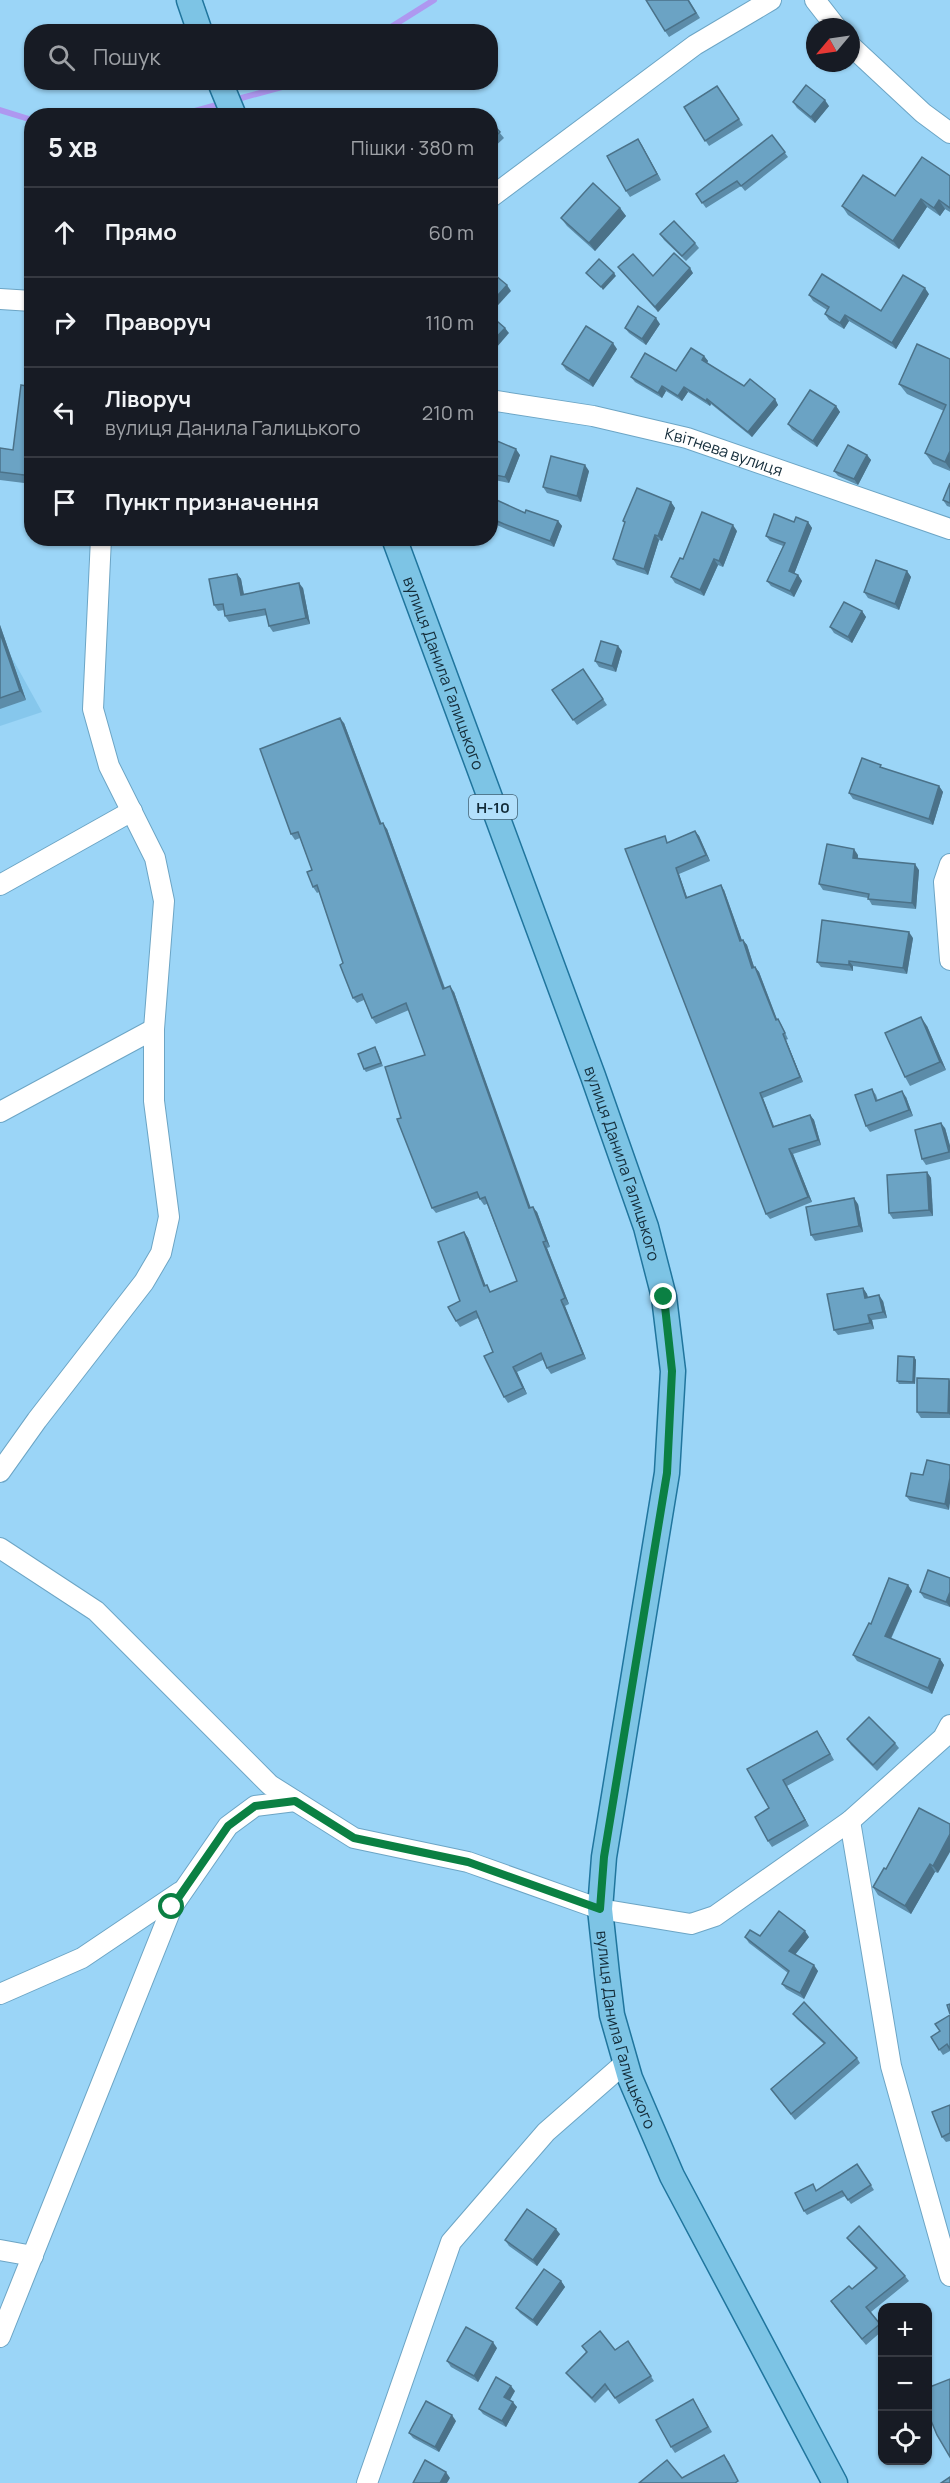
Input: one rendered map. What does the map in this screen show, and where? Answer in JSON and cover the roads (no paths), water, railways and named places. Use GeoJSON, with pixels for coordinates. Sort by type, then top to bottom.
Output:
{"type":"FeatureCollection","features":[{"type":"Feature","properties":{"kind":"main road"},"geometry":{"type":"LineString","coordinates":[[189,0],[197,24]]}},
{"type":"Feature","properties":{"kind":"main road"},"geometry":{"type":"LineString","coordinates":[[223,90],[231,108]]}},
{"type":"Feature","properties":{"kind":"main road","name":"вулиця Данила Галицького"},"geometry":{"type":"LineString","coordinates":[[397,546],[593,1076],[646,1227],[664,1297],[672,1371],[667,1473],[604,1857],[600,1909],[612,2015],[630,2078],[672,2176],[835,2483]]}},
{"type":"Feature","properties":{"kind":"street"},"geometry":{"type":"LineString","coordinates":[[498,192],[695,45],[771,0]]}},
{"type":"Feature","properties":{"kind":"street"},"geometry":{"type":"LineString","coordinates":[[815,0],[829,18]]}},
{"type":"Feature","properties":{"kind":"street"},"geometry":{"type":"LineString","coordinates":[[860,54],[923,113],[950,133]]}},
{"type":"Feature","properties":{"kind":"street"},"geometry":{"type":"LineString","coordinates":[[0,299],[24,300]]}},
{"type":"Feature","properties":{"kind":"street","name":"Квітнева вулиця"},"geometry":{"type":"LineString","coordinates":[[498,401],[593,416],[687,438],[950,529]]}},
{"type":"Feature","properties":{"kind":"street"},"geometry":{"type":"LineString","coordinates":[[0,1473],[37,1420],[144,1281],[161,1253],[169,1217],[154,1101],[154,1029],[164,901],[155,858],[109,766],[93,709],[101,546]]}},
{"type":"Feature","properties":{"kind":"street"},"geometry":{"type":"LineString","coordinates":[[0,885],[132,811]]}},
{"type":"Feature","properties":{"kind":"street"},"geometry":{"type":"LineString","coordinates":[[950,864],[944,882],[950,960]]}},
{"type":"Feature","properties":{"kind":"street"},"geometry":{"type":"LineString","coordinates":[[0,1112],[154,1029]]}},
{"type":"Feature","properties":{"kind":"street"},"geometry":{"type":"LineString","coordinates":[[0,1548],[96,1611],[270,1785],[354,1838],[468,1862],[600,1909],[691,1924],[715,1916],[850,1821],[943,1738],[950,1725]]}},
{"type":"Feature","properties":{"kind":"street"},"geometry":{"type":"LineString","coordinates":[[0,2337],[172,1907],[228,1826],[255,1806],[295,1801]]}},
{"type":"Feature","properties":{"kind":"street"},"geometry":{"type":"LineString","coordinates":[[850,1821],[891,2066],[950,2276]]}},
{"type":"Feature","properties":{"kind":"street"},"geometry":{"type":"LineString","coordinates":[[0,1994],[82,1958],[184,1889]]}},
{"type":"Feature","properties":{"kind":"street"},"geometry":{"type":"LineString","coordinates":[[368,2483],[451,2242],[546,2132],[626,2062]]}},
{"type":"Feature","properties":{"kind":"street"},"geometry":{"type":"LineString","coordinates":[[0,2250],[33,2256]]}},
{"type":"Feature","properties":{"kind":"waterway"},"geometry":{"type":"LineString","coordinates":[[396,24],[434,0]]}},
{"type":"Feature","properties":{"kind":"waterway"},"geometry":{"type":"LineString","coordinates":[[234,100],[271,90]]}},
{"type":"Feature","properties":{"kind":"waterway"},"geometry":{"type":"LineString","coordinates":[[206,108],[224,103]]}},
{"type":"Feature","properties":{"kind":"waterway"},"geometry":{"type":"LineString","coordinates":[[0,110],[24,118]]}}]}
